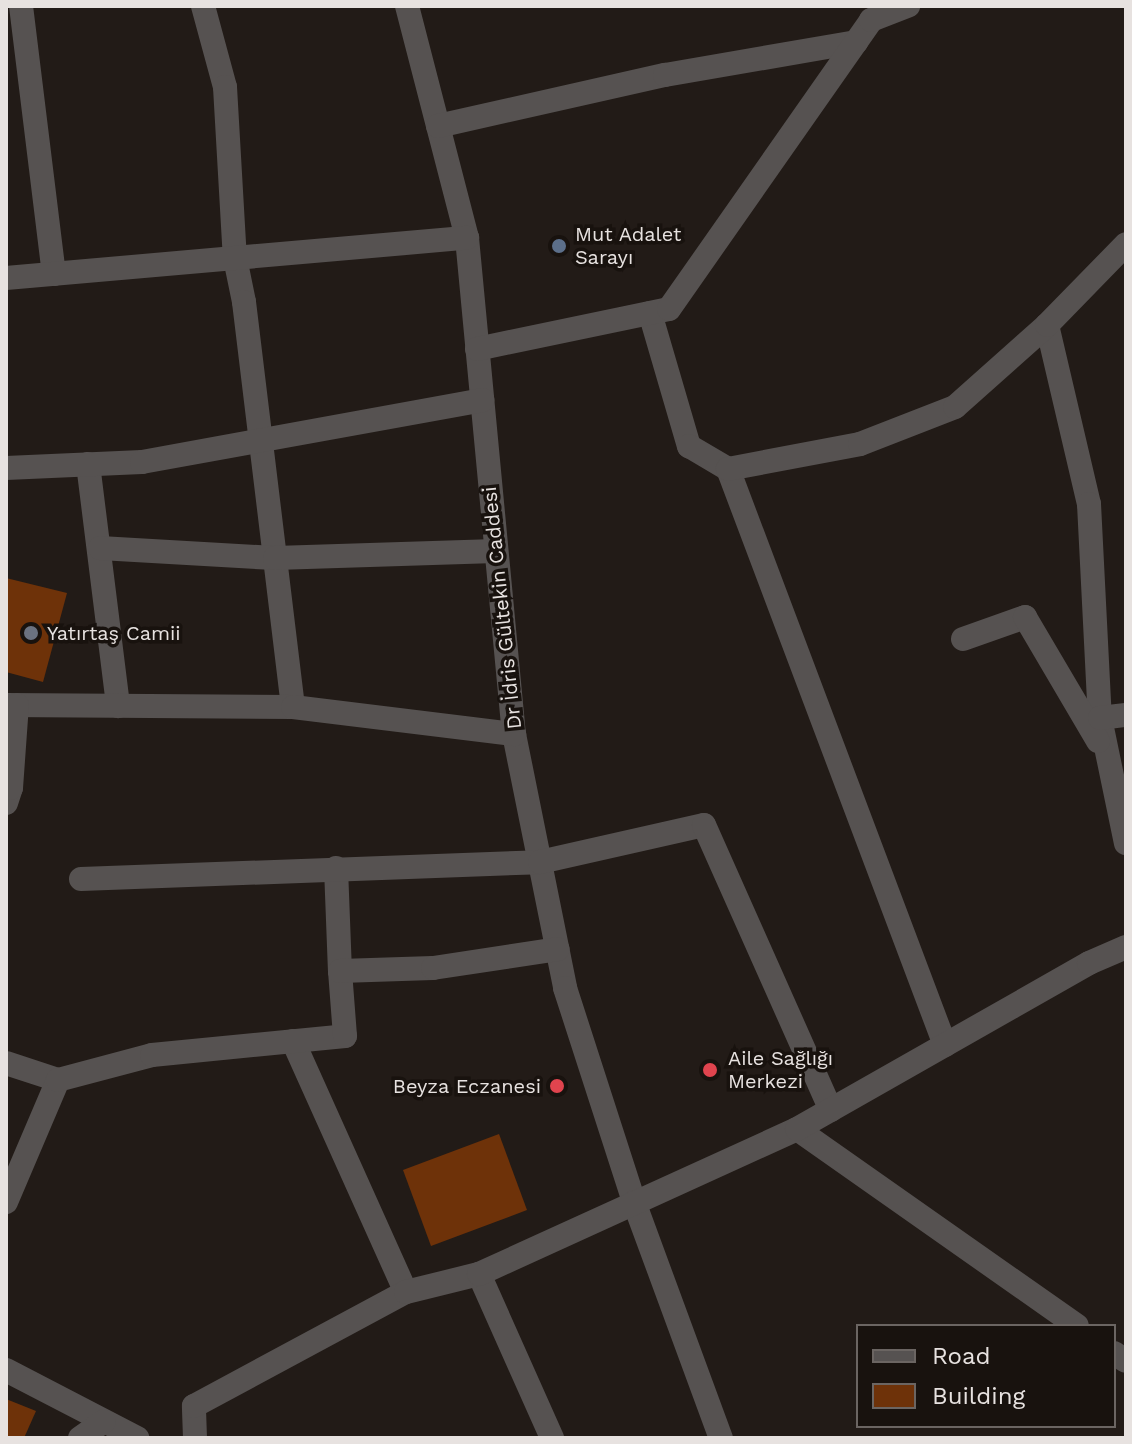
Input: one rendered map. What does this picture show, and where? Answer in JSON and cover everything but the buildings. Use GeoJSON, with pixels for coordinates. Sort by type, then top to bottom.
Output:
{"type":"FeatureCollection","features":[{"type":"Feature","properties":{"kind":"street"},"geometry":{"type":"LineString","coordinates":[[21,6],[54,274]]}},
{"type":"Feature","properties":{"kind":"street"},"geometry":{"type":"LineString","coordinates":[[203,6],[225,87],[235,258],[244,302],[293,707]]}},
{"type":"Feature","properties":{"kind":"street","name":"Dr İdris Gültekin Caddesi"},"geometry":{"type":"LineString","coordinates":[[407,6],[467,238],[514,734],[565,988],[634,1202],[721,1438]]}},
{"type":"Feature","properties":{"kind":"street"},"geometry":{"type":"LineString","coordinates":[[477,349],[669,309],[871,20],[908,6]]}},
{"type":"Feature","properties":{"kind":"street"},"geometry":{"type":"LineString","coordinates":[[438,126],[665,75],[856,42]]}},
{"type":"Feature","properties":{"kind":"street"},"geometry":{"type":"LineString","coordinates":[[6,278],[467,238]]}},
{"type":"Feature","properties":{"kind":"street"},"geometry":{"type":"LineString","coordinates":[[728,469],[860,444],[955,407],[1047,325],[1126,244]]}},
{"type":"Feature","properties":{"kind":"street"},"geometry":{"type":"LineString","coordinates":[[650,313],[689,446],[728,469],[945,1045]]}},
{"type":"Feature","properties":{"kind":"street"},"geometry":{"type":"LineString","coordinates":[[1047,325],[1089,504],[1100,718],[1126,843]]}},
{"type":"Feature","properties":{"kind":"street"},"geometry":{"type":"LineString","coordinates":[[6,468],[142,462],[482,400]]}},
{"type":"Feature","properties":{"kind":"street"},"geometry":{"type":"LineString","coordinates":[[88,464],[118,706]]}},
{"type":"Feature","properties":{"kind":"street"},"geometry":{"type":"LineString","coordinates":[[100,548],[275,558],[496,551]]}},
{"type":"Feature","properties":{"kind":"street"},"geometry":{"type":"LineString","coordinates":[[963,639],[1025,617],[1108,757]]}},
{"type":"Feature","properties":{"kind":"street"},"geometry":{"type":"LineString","coordinates":[[6,803],[11,788],[12,705],[293,707],[514,734]]}},
{"type":"Feature","properties":{"kind":"street"},"geometry":{"type":"LineString","coordinates":[[1100,718],[1126,715]]}},
{"type":"Feature","properties":{"kind":"street"},"geometry":{"type":"LineString","coordinates":[[81,879],[540,862],[704,825],[831,1110]]}},
{"type":"Feature","properties":{"kind":"street"},"geometry":{"type":"LineString","coordinates":[[6,1063],[58,1080],[152,1055],[345,1036],[336,868]]}},
{"type":"Feature","properties":{"kind":"street"},"geometry":{"type":"LineString","coordinates":[[195,1438],[194,1406],[406,1292],[479,1274],[797,1129],[1089,963],[1126,947]]}},
{"type":"Feature","properties":{"kind":"street"},"geometry":{"type":"LineString","coordinates":[[340,971],[433,968],[558,949]]}},
{"type":"Feature","properties":{"kind":"street"},"geometry":{"type":"LineString","coordinates":[[293,1041],[406,1292]]}},
{"type":"Feature","properties":{"kind":"street"},"geometry":{"type":"LineString","coordinates":[[6,1202],[58,1080]]}},
{"type":"Feature","properties":{"kind":"street"},"geometry":{"type":"LineString","coordinates":[[797,1129],[1074,1324]]}},
{"type":"Feature","properties":{"kind":"street"},"geometry":{"type":"LineString","coordinates":[[479,1274],[552,1438]]}},
{"type":"Feature","properties":{"kind":"street"},"geometry":{"type":"LineString","coordinates":[[6,1370],[137,1438]]}},
{"type":"Feature","properties":{"kind":"street"},"geometry":{"type":"LineString","coordinates":[[80,1438],[104,1421]]}},
{"type":"Feature","properties":{"kind":"place","name":"Mut Adalet Sarayı"},"geometry":{"type":"Point","coordinates":[559,246]}},
{"type":"Feature","properties":{"kind":"place","name":"Yatırtaş Camii"},"geometry":{"type":"Point","coordinates":[31,633]}},
{"type":"Feature","properties":{"kind":"place","name":"Aile Sağlığı Merkezi"},"geometry":{"type":"Point","coordinates":[710,1070]}},
{"type":"Feature","properties":{"kind":"place","name":"Beyza Eczanesi"},"geometry":{"type":"Point","coordinates":[557,1086]}}]}
